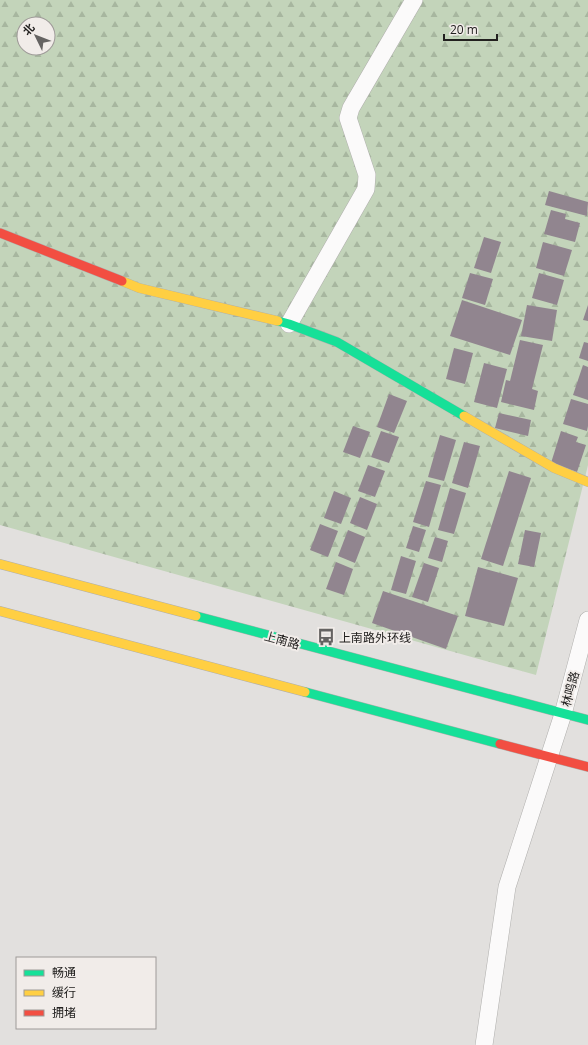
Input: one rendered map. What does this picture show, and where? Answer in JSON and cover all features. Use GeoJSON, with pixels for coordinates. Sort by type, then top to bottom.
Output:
{"type":"FeatureCollection","features":[{"type":"Feature","properties":{"kind":"main road"},"geometry":{"type":"LineString","coordinates":[[0,233],[139,288],[289,324],[337,342],[554,468],[588,482]]}},
{"type":"Feature","properties":{"kind":"main road","name":"上南路"},"geometry":{"type":"LineString","coordinates":[[0,564],[588,720]]}},
{"type":"Feature","properties":{"kind":"main road"},"geometry":{"type":"LineString","coordinates":[[0,611],[588,767]]}},
{"type":"Feature","properties":{"kind":"street"},"geometry":{"type":"LineString","coordinates":[[289,324],[366,189],[367,175],[348,118],[351,108],[414,0]]}},
{"type":"Feature","properties":{"kind":"street","name":"林鸣路"},"geometry":{"type":"LineString","coordinates":[[484,1045],[508,887],[548,757],[563,714],[588,620]]}},
{"type":"Feature","properties":{"kind":"green space"},"geometry":{"type":"Polygon","coordinates":[[[0,0],[588,0],[588,465],[536,675],[0,525],[0,0]]]}},
{"type":"Feature","properties":{"kind":"building"},"geometry":{"type":"Polygon","coordinates":[[[549,191],[588,202],[587,216],[545,205],[549,191]]]}},
{"type":"Feature","properties":{"kind":"building"},"geometry":{"type":"Polygon","coordinates":[[[551,210],[566,214],[565,219],[580,223],[575,242],[544,234],[551,210]]]}},
{"type":"Feature","properties":{"kind":"building"},"geometry":{"type":"Polygon","coordinates":[[[484,237],[501,242],[491,273],[474,268],[484,237]]]}},
{"type":"Feature","properties":{"kind":"building"},"geometry":{"type":"Polygon","coordinates":[[[543,242],[572,250],[564,276],[536,268],[543,242]]]}},
{"type":"Feature","properties":{"kind":"building"},"geometry":{"type":"Polygon","coordinates":[[[470,273],[493,279],[485,305],[462,298],[470,273]]]}},
{"type":"Feature","properties":{"kind":"building"},"geometry":{"type":"Polygon","coordinates":[[[539,273],[564,280],[557,305],[532,298],[539,273]]]}},
{"type":"Feature","properties":{"kind":"building"},"geometry":{"type":"Polygon","coordinates":[[[462,300],[522,320],[510,355],[450,336],[462,300]]]}},
{"type":"Feature","properties":{"kind":"building"},"geometry":{"type":"Polygon","coordinates":[[[527,305],[557,310],[552,341],[521,336],[527,305]]]}},
{"type":"Feature","properties":{"kind":"building"},"geometry":{"type":"Polygon","coordinates":[[[588,305],[588,321],[583,320],[588,305]]]}},
{"type":"Feature","properties":{"kind":"building"},"geometry":{"type":"Polygon","coordinates":[[[520,340],[543,345],[532,389],[538,391],[534,410],[501,402],[506,380],[510,381],[520,340]]]}},
{"type":"Feature","properties":{"kind":"building"},"geometry":{"type":"Polygon","coordinates":[[[584,342],[588,343],[588,361],[579,358],[584,342]]]}},
{"type":"Feature","properties":{"kind":"building"},"geometry":{"type":"Polygon","coordinates":[[[454,348],[473,353],[465,384],[446,379],[454,348]]]}},
{"type":"Feature","properties":{"kind":"building"},"geometry":{"type":"Polygon","coordinates":[[[484,363],[507,369],[497,408],[474,402],[484,363]]]}},
{"type":"Feature","properties":{"kind":"building"},"geometry":{"type":"Polygon","coordinates":[[[583,365],[588,367],[588,400],[573,395],[583,365]]]}},
{"type":"Feature","properties":{"kind":"building"},"geometry":{"type":"Polygon","coordinates":[[[389,394],[407,401],[394,433],[377,427],[389,394]]]}},
{"type":"Feature","properties":{"kind":"building"},"geometry":{"type":"Polygon","coordinates":[[[571,399],[588,404],[587,431],[563,424],[571,399]]]}},
{"type":"Feature","properties":{"kind":"building"},"geometry":{"type":"Polygon","coordinates":[[[499,413],[531,420],[528,436],[495,428],[499,413]]]}},
{"type":"Feature","properties":{"kind":"building"},"geometry":{"type":"Polygon","coordinates":[[[353,426],[370,432],[360,458],[343,452],[353,426]]]}},
{"type":"Feature","properties":{"kind":"building"},"geometry":{"type":"Polygon","coordinates":[[[381,431],[399,437],[389,463],[371,457],[381,431]]]}},
{"type":"Feature","properties":{"kind":"building"},"geometry":{"type":"Polygon","coordinates":[[[561,431],[578,437],[576,442],[586,445],[577,472],[551,463],[561,431]]]}},
{"type":"Feature","properties":{"kind":"building"},"geometry":{"type":"Polygon","coordinates":[[[440,435],[456,440],[444,481],[428,477],[440,435]]]}},
{"type":"Feature","properties":{"kind":"building"},"geometry":{"type":"Polygon","coordinates":[[[464,442],[480,446],[468,488],[452,483],[464,442]]]}},
{"type":"Feature","properties":{"kind":"building"},"geometry":{"type":"Polygon","coordinates":[[[368,465],[385,471],[375,497],[358,491],[368,465]]]}},
{"type":"Feature","properties":{"kind":"building"},"geometry":{"type":"Polygon","coordinates":[[[509,471],[531,478],[503,566],[481,559],[509,471]]]}},
{"type":"Feature","properties":{"kind":"building"},"geometry":{"type":"Polygon","coordinates":[[[426,481],[441,485],[429,527],[413,522],[426,481]]]}},
{"type":"Feature","properties":{"kind":"building"},"geometry":{"type":"Polygon","coordinates":[[[450,488],[466,493],[454,534],[438,530],[450,488]]]}},
{"type":"Feature","properties":{"kind":"building"},"geometry":{"type":"Polygon","coordinates":[[[334,491],[351,498],[341,524],[324,518],[334,491]]]}},
{"type":"Feature","properties":{"kind":"building"},"geometry":{"type":"Polygon","coordinates":[[[360,497],[377,504],[367,530],[350,523],[360,497]]]}},
{"type":"Feature","properties":{"kind":"building"},"geometry":{"type":"Polygon","coordinates":[[[320,524],[338,531],[328,557],[310,550],[320,524]]]}},
{"type":"Feature","properties":{"kind":"building"},"geometry":{"type":"Polygon","coordinates":[[[413,526],[426,530],[419,552],[406,548],[413,526]]]}},
{"type":"Feature","properties":{"kind":"building"},"geometry":{"type":"Polygon","coordinates":[[[348,530],[365,537],[355,563],[338,556],[348,530]]]}},
{"type":"Feature","properties":{"kind":"building"},"geometry":{"type":"Polygon","coordinates":[[[525,530],[541,533],[534,567],[518,564],[525,530]]]}},
{"type":"Feature","properties":{"kind":"building"},"geometry":{"type":"Polygon","coordinates":[[[435,537],[448,541],[442,562],[428,558],[435,537]]]}},
{"type":"Feature","properties":{"kind":"building"},"geometry":{"type":"Polygon","coordinates":[[[401,556],[416,561],[406,594],[391,590],[401,556]]]}},
{"type":"Feature","properties":{"kind":"building"},"geometry":{"type":"Polygon","coordinates":[[[336,562],[353,569],[344,595],[326,589],[336,562]]]}},
{"type":"Feature","properties":{"kind":"building"},"geometry":{"type":"Polygon","coordinates":[[[424,563],[439,568],[428,602],[412,597],[424,563]]]}},
{"type":"Feature","properties":{"kind":"building"},"geometry":{"type":"Polygon","coordinates":[[[478,567],[518,578],[504,626],[465,616],[478,567]]]}},
{"type":"Feature","properties":{"kind":"building"},"geometry":{"type":"Polygon","coordinates":[[[383,591],[458,616],[446,649],[372,623],[383,591]]]}},
{"type":"Feature","properties":{"kind":"traffic: fast"},"geometry":{"type":"LineString","coordinates":[[278,321],[337,342],[464,416]]}},
{"type":"Feature","properties":{"kind":"traffic: fast"},"geometry":{"type":"LineString","coordinates":[[196,616],[588,720]]}},
{"type":"Feature","properties":{"kind":"traffic: fast"},"geometry":{"type":"LineString","coordinates":[[305,692],[500,744]]}},
{"type":"Feature","properties":{"kind":"traffic: slow"},"geometry":{"type":"LineString","coordinates":[[122,281],[139,288],[278,321]]}},
{"type":"Feature","properties":{"kind":"traffic: slow"},"geometry":{"type":"LineString","coordinates":[[464,416],[554,468],[588,482]]}},
{"type":"Feature","properties":{"kind":"traffic: slow"},"geometry":{"type":"LineString","coordinates":[[0,564],[196,616]]}},
{"type":"Feature","properties":{"kind":"traffic: slow"},"geometry":{"type":"LineString","coordinates":[[0,611],[305,692]]}},
{"type":"Feature","properties":{"kind":"traffic: jam"},"geometry":{"type":"LineString","coordinates":[[0,233],[122,281]]}},
{"type":"Feature","properties":{"kind":"traffic: jam"},"geometry":{"type":"LineString","coordinates":[[500,744],[588,767]]}},
{"type":"Feature","properties":{"kind":"place","name":"上南路外环线"},"geometry":{"type":"Point","coordinates":[326,637]}}]}
